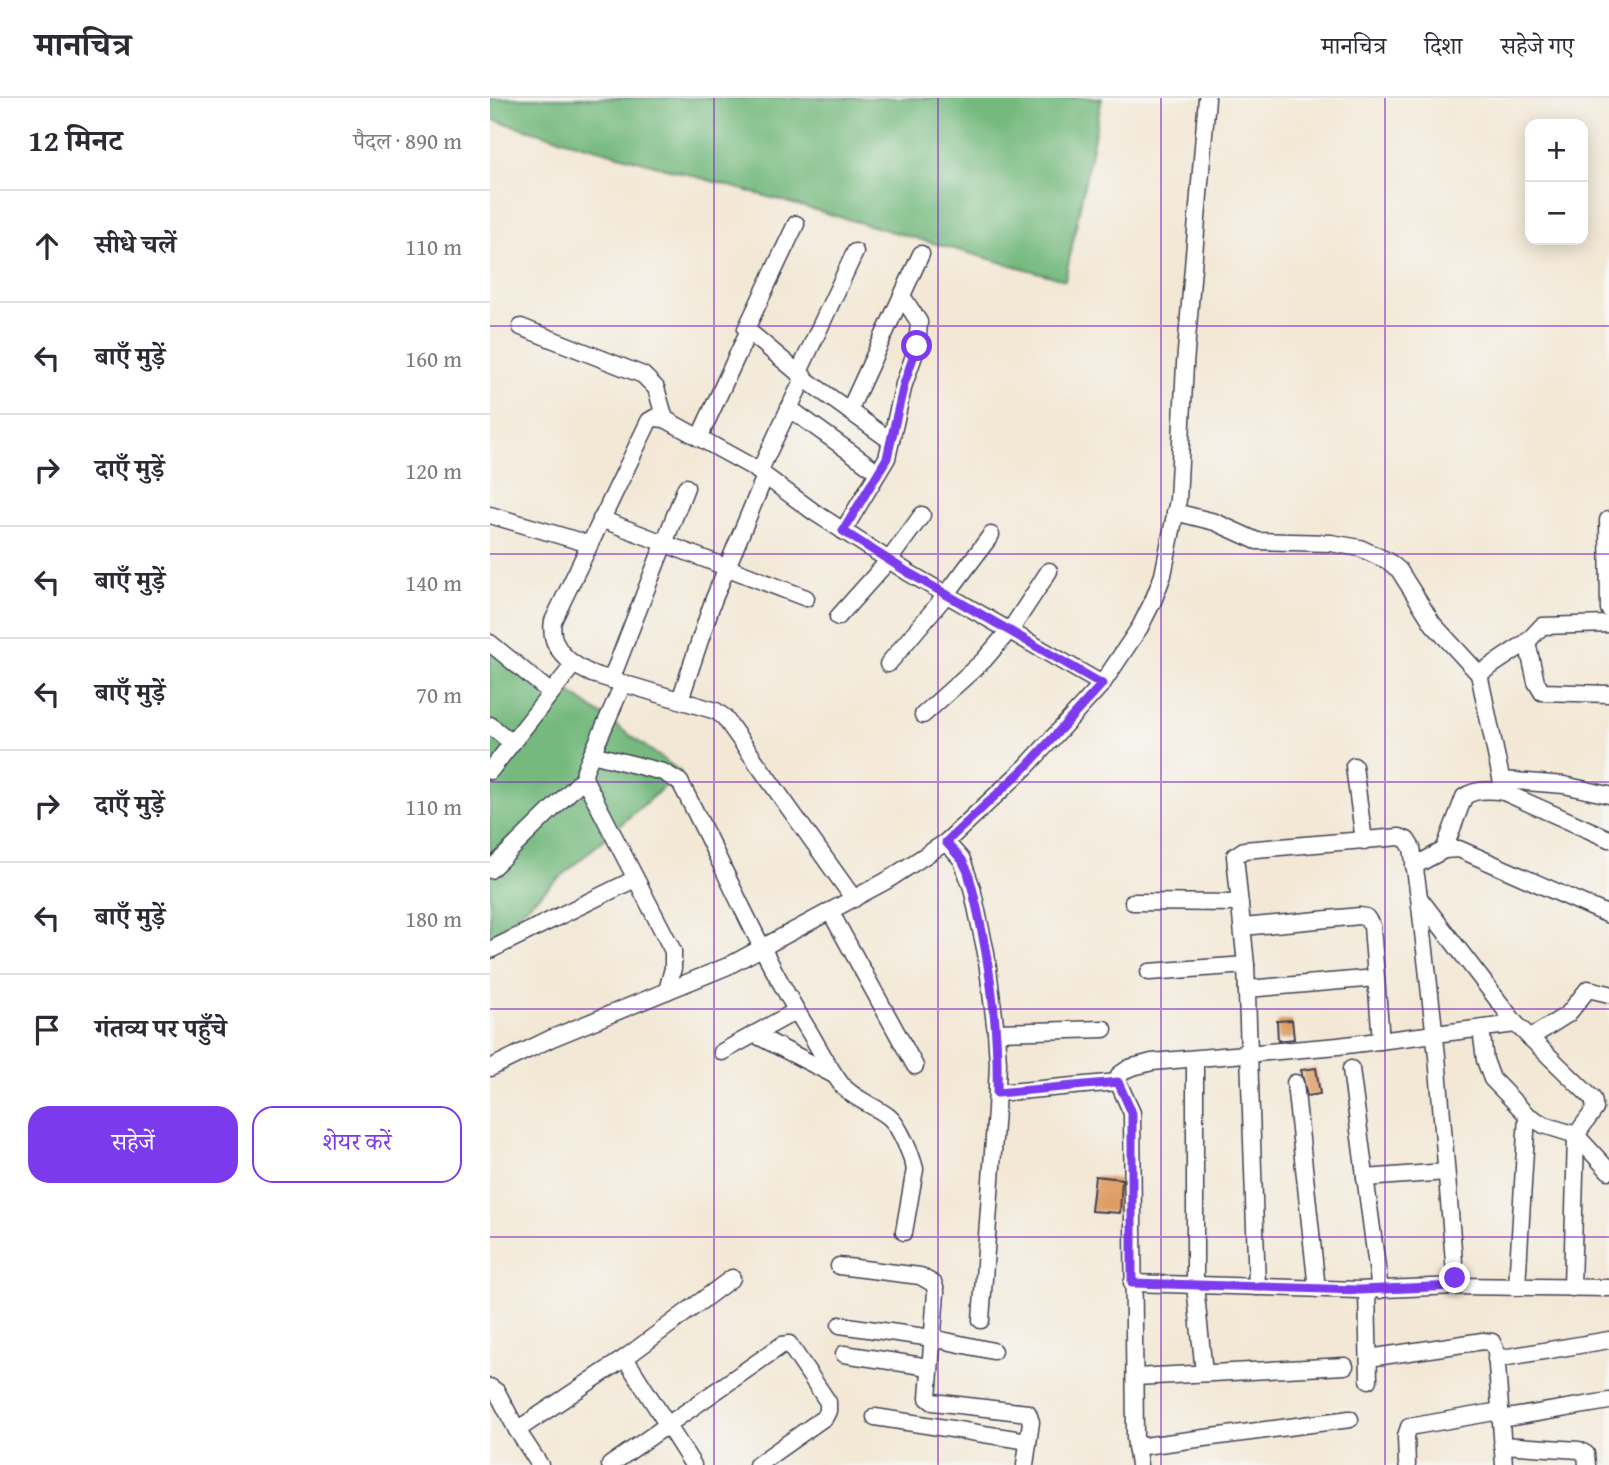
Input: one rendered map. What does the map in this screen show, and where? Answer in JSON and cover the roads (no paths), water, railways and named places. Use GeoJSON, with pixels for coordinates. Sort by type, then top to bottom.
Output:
{"type":"FeatureCollection","features":[{"type":"Feature","properties":{"kind":"street"},"geometry":{"type":"LineString","coordinates":[[490,1068],[552,1038],[728,966],[886,881],[946,842],[1027,766],[1102,684],[1140,627],[1153,601],[1163,575],[1175,512],[1207,98]]}},
{"type":"Feature","properties":{"kind":"street"},"geometry":{"type":"LineString","coordinates":[[699,438],[748,332],[748,323],[796,224]]}},
{"type":"Feature","properties":{"kind":"street"},"geometry":{"type":"LineString","coordinates":[[680,700],[713,601],[762,474],[855,252]]}},
{"type":"Feature","properties":{"kind":"street"},"geometry":{"type":"LineString","coordinates":[[849,411],[921,254]]}},
{"type":"Feature","properties":{"kind":"street"},"geometry":{"type":"LineString","coordinates":[[843,531],[887,458],[920,330],[917,316],[902,296]]}},
{"type":"Feature","properties":{"kind":"street"},"geometry":{"type":"LineString","coordinates":[[521,327],[643,375],[656,388],[665,419]]}},
{"type":"Feature","properties":{"kind":"street"},"geometry":{"type":"LineString","coordinates":[[748,332],[891,441]]}},
{"type":"Feature","properties":{"kind":"street"},"geometry":{"type":"LineString","coordinates":[[789,408],[878,472]]}},
{"type":"Feature","properties":{"kind":"street"},"geometry":{"type":"LineString","coordinates":[[854,899],[734,728],[716,711],[592,674],[574,664],[556,648],[551,630],[553,621],[649,421],[658,417],[665,419],[762,474],[889,561],[1102,684]]}},
{"type":"Feature","properties":{"kind":"street"},"geometry":{"type":"LineString","coordinates":[[490,870],[584,778],[686,487]]}},
{"type":"Feature","properties":{"kind":"street"},"geometry":{"type":"LineString","coordinates":[[1175,512],[1216,522],[1257,541],[1360,548],[1388,561],[1399,570],[1433,624],[1479,674],[1503,786]]}},
{"type":"Feature","properties":{"kind":"street"},"geometry":{"type":"LineString","coordinates":[[490,515],[589,544]]}},
{"type":"Feature","properties":{"kind":"street"},"geometry":{"type":"LineString","coordinates":[[838,617],[889,561],[922,515]]}},
{"type":"Feature","properties":{"kind":"street"},"geometry":{"type":"LineString","coordinates":[[601,519],[806,598]]}},
{"type":"Feature","properties":{"kind":"street"},"geometry":{"type":"LineString","coordinates":[[1608,520],[1609,609]]}},
{"type":"Feature","properties":{"kind":"street"},"geometry":{"type":"LineString","coordinates":[[888,664],[991,536]]}},
{"type":"Feature","properties":{"kind":"street"},"geometry":{"type":"LineString","coordinates":[[923,715],[974,670],[1009,632],[1049,571]]}},
{"type":"Feature","properties":{"kind":"street"},"geometry":{"type":"LineString","coordinates":[[1479,674],[1527,642],[1538,629],[1548,624],[1609,624]]}},
{"type":"Feature","properties":{"kind":"street"},"geometry":{"type":"LineString","coordinates":[[1527,642],[1536,682],[1542,692],[1609,694]]}},
{"type":"Feature","properties":{"kind":"street"},"geometry":{"type":"LineString","coordinates":[[490,643],[551,693]]}},
{"type":"Feature","properties":{"kind":"street"},"geometry":{"type":"LineString","coordinates":[[490,771],[574,664]]}},
{"type":"Feature","properties":{"kind":"street"},"geometry":{"type":"LineString","coordinates":[[490,725],[512,743]]}},
{"type":"Feature","properties":{"kind":"street"},"geometry":{"type":"LineString","coordinates":[[592,754],[663,772],[680,782],[762,949],[796,1011],[841,1084],[892,1120],[913,1162],[915,1176],[904,1232]]}},
{"type":"Feature","properties":{"kind":"street"},"geometry":{"type":"LineString","coordinates":[[1354,766],[1364,841]]}},
{"type":"Feature","properties":{"kind":"street"},"geometry":{"type":"LineString","coordinates":[[584,778],[673,951],[673,968],[667,991]]}},
{"type":"Feature","properties":{"kind":"street"},"geometry":{"type":"LineString","coordinates":[[1444,850],[1467,794],[1503,786],[1564,785],[1609,794]]}},
{"type":"Feature","properties":{"kind":"street"},"geometry":{"type":"LineString","coordinates":[[1503,786],[1609,839]]}},
{"type":"Feature","properties":{"kind":"street"},"geometry":{"type":"LineString","coordinates":[[1257,1287],[1246,965],[1235,861],[1239,852],[1400,837],[1407,840],[1412,848],[1419,897],[1435,1034],[1456,1286]]}},
{"type":"Feature","properties":{"kind":"street"},"geometry":{"type":"LineString","coordinates":[[946,842],[962,860],[970,880],[986,953],[996,1032],[997,1093],[981,1320]]}},
{"type":"Feature","properties":{"kind":"street"},"geometry":{"type":"LineString","coordinates":[[1414,866],[1444,850],[1459,849],[1609,915]]}},
{"type":"Feature","properties":{"kind":"street"},"geometry":{"type":"LineString","coordinates":[[490,950],[635,879]]}},
{"type":"Feature","properties":{"kind":"street"},"geometry":{"type":"LineString","coordinates":[[1419,897],[1516,1024],[1595,1104],[1593,1112],[1576,1135],[1572,1288]]}},
{"type":"Feature","properties":{"kind":"street"},"geometry":{"type":"LineString","coordinates":[[1133,902],[1240,902]]}},
{"type":"Feature","properties":{"kind":"street"},"geometry":{"type":"LineString","coordinates":[[830,911],[915,1066]]}},
{"type":"Feature","properties":{"kind":"street"},"geometry":{"type":"LineString","coordinates":[[1243,927],[1366,917],[1372,926],[1381,1041]]}},
{"type":"Feature","properties":{"kind":"street"},"geometry":{"type":"LineString","coordinates":[[1149,972],[1246,965]]}},
{"type":"Feature","properties":{"kind":"street"},"geometry":{"type":"LineString","coordinates":[[1247,989],[1376,978]]}},
{"type":"Feature","properties":{"kind":"street"},"geometry":{"type":"LineString","coordinates":[[1530,1038],[1568,1014],[1588,989],[1609,994]]}},
{"type":"Feature","properties":{"kind":"street"},"geometry":{"type":"LineString","coordinates":[[723,1052],[796,1011]]}},
{"type":"Feature","properties":{"kind":"street"},"geometry":{"type":"LineString","coordinates":[[1139,1465],[1136,1447],[1132,1283],[1132,1113],[1118,1082],[1119,1075],[1129,1068],[1152,1062],[1381,1041],[1516,1024]]}},
{"type":"Feature","properties":{"kind":"street"},"geometry":{"type":"LineString","coordinates":[[996,1032],[1104,1029]]}},
{"type":"Feature","properties":{"kind":"street"},"geometry":{"type":"LineString","coordinates":[[1481,1029],[1485,1060],[1492,1079],[1527,1115],[1544,1125],[1576,1135],[1609,1171]]}},
{"type":"Feature","properties":{"kind":"street"},"geometry":{"type":"LineString","coordinates":[[754,1034],[837,1077]]}},
{"type":"Feature","properties":{"kind":"street"},"geometry":{"type":"LineString","coordinates":[[1195,1059],[1195,1285],[1204,1373]]}},
{"type":"Feature","properties":{"kind":"street"},"geometry":{"type":"LineString","coordinates":[[1351,1069],[1365,1178],[1373,1290],[1370,1380]]}},
{"type":"Feature","properties":{"kind":"street"},"geometry":{"type":"LineString","coordinates":[[997,1093],[1118,1082]]}},
{"type":"Feature","properties":{"kind":"street"},"geometry":{"type":"LineString","coordinates":[[1295,1083],[1317,1289]]}},
{"type":"Feature","properties":{"kind":"street"},"geometry":{"type":"LineString","coordinates":[[1517,1287],[1527,1115]]}},
{"type":"Feature","properties":{"kind":"street"},"geometry":{"type":"LineString","coordinates":[[1365,1178],[1447,1172]]}},
{"type":"Feature","properties":{"kind":"street"},"geometry":{"type":"LineString","coordinates":[[839,1266],[920,1276],[934,1284],[936,1292],[926,1395],[930,1401],[1027,1413],[1031,1422],[1025,1465]]}},
{"type":"Feature","properties":{"kind":"street"},"geometry":{"type":"LineString","coordinates":[[517,1430],[625,1358],[732,1278]]}},
{"type":"Feature","properties":{"kind":"street"},"geometry":{"type":"LineString","coordinates":[[1132,1283],[1373,1290],[1456,1286],[1609,1288]]}},
{"type":"Feature","properties":{"kind":"street"},"geometry":{"type":"LineString","coordinates":[[840,1325],[993,1350]]}},
{"type":"Feature","properties":{"kind":"street"},"geometry":{"type":"LineString","coordinates":[[1369,1358],[1489,1340],[1494,1346],[1496,1359],[1504,1465]]}},
{"type":"Feature","properties":{"kind":"street"},"geometry":{"type":"LineString","coordinates":[[1496,1359],[1609,1340]]}},
{"type":"Feature","properties":{"kind":"street"},"geometry":{"type":"LineString","coordinates":[[610,1465],[782,1345],[789,1344],[828,1402],[828,1412],[825,1417],[757,1465]]}},
{"type":"Feature","properties":{"kind":"street"},"geometry":{"type":"LineString","coordinates":[[844,1354],[929,1367]]}},
{"type":"Feature","properties":{"kind":"street"},"geometry":{"type":"LineString","coordinates":[[625,1358],[693,1465]]}},
{"type":"Feature","properties":{"kind":"street"},"geometry":{"type":"LineString","coordinates":[[1135,1377],[1345,1366]]}},
{"type":"Feature","properties":{"kind":"street"},"geometry":{"type":"LineString","coordinates":[[490,1387],[497,1392],[540,1465]]}},
{"type":"Feature","properties":{"kind":"street"},"geometry":{"type":"LineString","coordinates":[[1407,1465],[1406,1436],[1409,1427],[1609,1401]]}},
{"type":"Feature","properties":{"kind":"street"},"geometry":{"type":"LineString","coordinates":[[875,1417],[1028,1441]]}},
{"type":"Feature","properties":{"kind":"street"},"geometry":{"type":"LineString","coordinates":[[1136,1447],[1350,1419]]}},
{"type":"Feature","properties":{"kind":"street"},"geometry":{"type":"LineString","coordinates":[[1502,1445],[1579,1450],[1586,1454],[1587,1465]]}}]}
